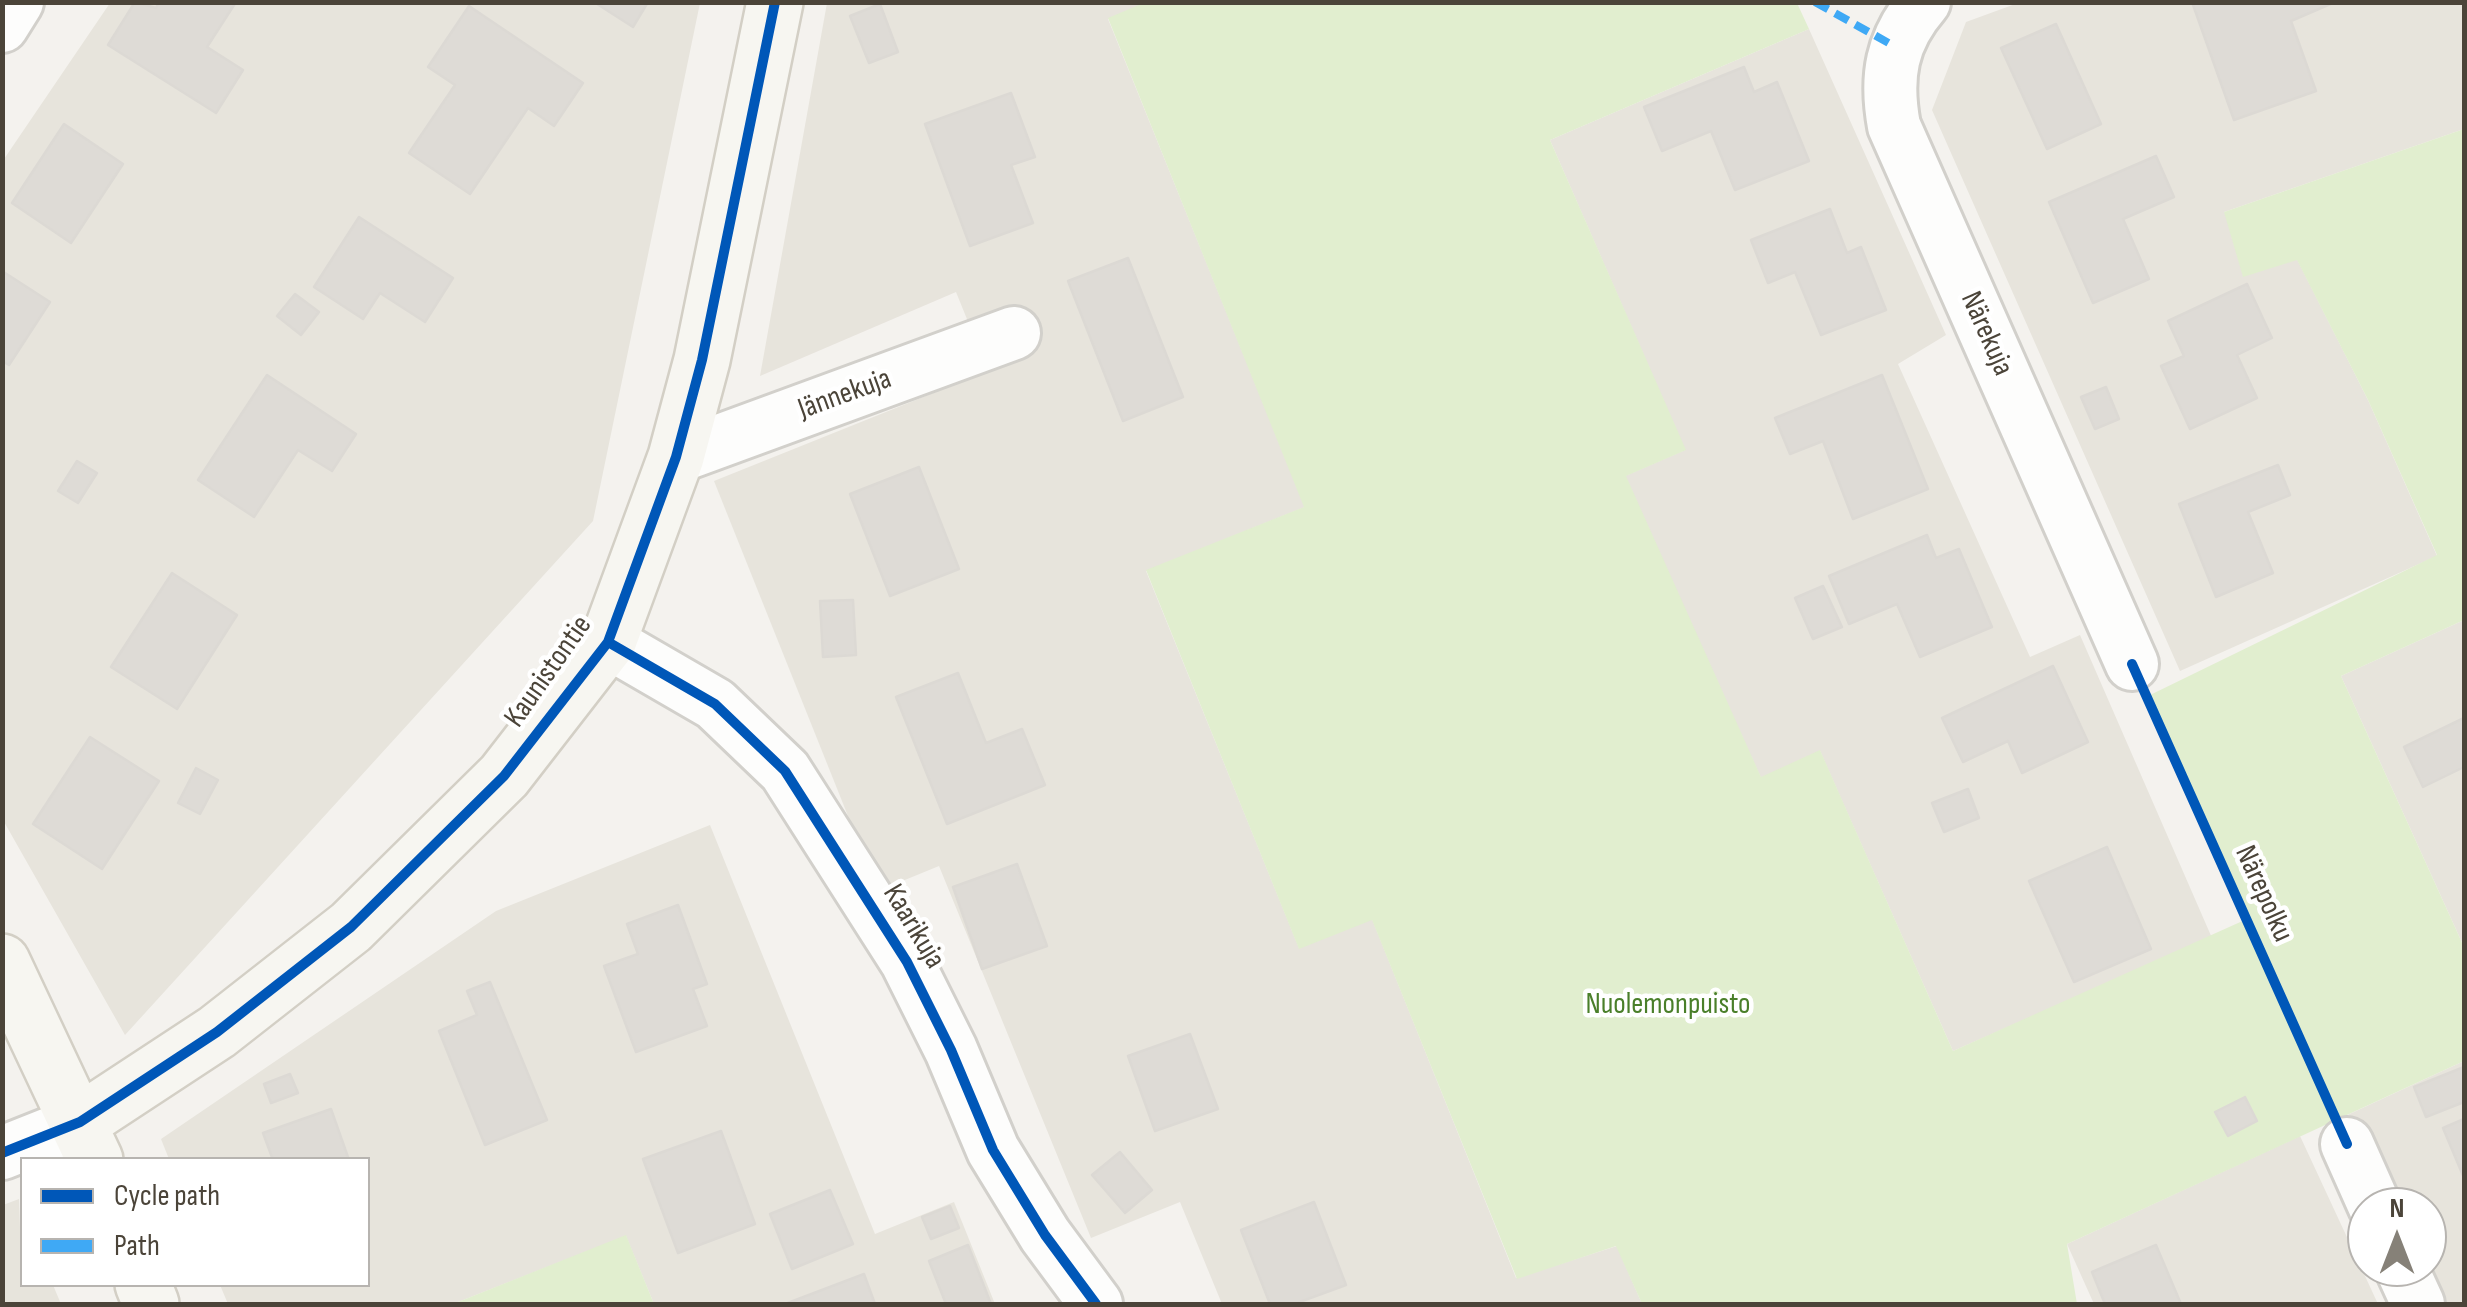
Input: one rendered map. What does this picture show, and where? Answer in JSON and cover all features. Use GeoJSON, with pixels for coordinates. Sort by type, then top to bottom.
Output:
{"type":"FeatureCollection","features":[{"type":"Feature","properties":{"kind":"street"},"geometry":{"type":"LineString","coordinates":[[2,26],[17,2]]}},
{"type":"Feature","properties":{"kind":"street","name":"Kaunistontie"},"geometry":{"type":"LineString","coordinates":[[88,1141],[217,1032],[351,927],[504,776],[608,642],[676,457],[702,360],[775,2]]}},
{"type":"Feature","properties":{"kind":"street","name":"Närekuja"},"geometry":{"type":"LineString","coordinates":[[1924,2],[1894,46],[1888,94],[1894,126],[2132,664]]}},
{"type":"Feature","properties":{"kind":"street","name":"Jännekuja"},"geometry":{"type":"LineString","coordinates":[[676,457],[1014,333]]}},
{"type":"Feature","properties":{"kind":"street","name":"Kaarikuja"},"geometry":{"type":"LineString","coordinates":[[608,642],[715,704],[785,771],[907,962],[952,1050],[993,1150],[1045,1235],[1096,1304]]}},
{"type":"Feature","properties":{"kind":"street"},"geometry":{"type":"LineString","coordinates":[[2,962],[88,1141],[2,1153]]}},
{"type":"Feature","properties":{"kind":"street"},"geometry":{"type":"LineString","coordinates":[[2347,1144],[2365,1187]]}},
{"type":"Feature","properties":{"kind":"shaded area"},"geometry":{"type":"Polygon","coordinates":[[[110,3],[700,3],[593,521],[125,1035],[3,820],[2,162],[110,3]]]}},
{"type":"Feature","properties":{"kind":"shaded area"},"geometry":{"type":"Polygon","coordinates":[[[827,3],[1146,3],[1108,19],[1305,507],[1146,571],[1299,948],[1372,919],[1516,1278],[1617,1246],[1642,1304],[1222,1304],[1180,1202],[1091,1238],[939,866],[878,891],[714,481],[988,371],[956,292],[760,376],[827,3]]]}},
{"type":"Feature","properties":{"kind":"shaded area"},"geometry":{"type":"Polygon","coordinates":[[[2018,3],[2464,3],[2464,129],[2224,212],[2297,259],[2368,400],[2437,556],[2180,671],[1932,110],[1966,22],[2018,3]]]}},
{"type":"Feature","properties":{"kind":"shaded area"},"geometry":{"type":"Polygon","coordinates":[[[1809,29],[1946,335],[1898,364],[2030,657],[2080,635],[2212,938],[1953,1051],[1820,751],[1761,778],[1625,476],[1685,450],[1550,140],[1809,29]]]}},
{"type":"Feature","properties":{"kind":"shaded area"},"geometry":{"type":"Polygon","coordinates":[[[2464,620],[2464,947],[2341,676],[2464,620]]]}},
{"type":"Feature","properties":{"kind":"shaded area"},"geometry":{"type":"Polygon","coordinates":[[[710,825],[875,1234],[954,1202],[995,1304],[654,1304],[626,1236],[453,1304],[228,1304],[221,1287],[370,1287],[370,1157],[168,1157],[161,1139],[496,911],[710,825]]]}},
{"type":"Feature","properties":{"kind":"shaded area"},"geometry":{"type":"Polygon","coordinates":[[[2464,1061],[2464,1304],[2429,1304],[2429,1287],[2447,1287],[2447,1187],[2375,1187],[2343,1117],[2464,1061]]]}},
{"type":"Feature","properties":{"kind":"shaded area"},"geometry":{"type":"Polygon","coordinates":[[[2300,1136],[2347,1237],[2347,1287],[2370,1287],[2378,1304],[2094,1304],[2067,1244],[2300,1136]]]}},
{"type":"Feature","properties":{"kind":"shaded area"},"geometry":{"type":"Polygon","coordinates":[[[19,1199],[20,1287],[54,1287],[61,1304],[3,1304],[3,1205],[19,1199]]]}},
{"type":"Feature","properties":{"kind":"green space","name":"Nuolemonpuisto"},"geometry":{"type":"Polygon","coordinates":[[[1146,2],[1797,3],[1809,29],[1550,140],[1686,450],[1626,476],[1761,777],[1820,750],[1953,1051],[2247,919],[2146,697],[2437,555],[2368,400],[2297,260],[2243,277],[2224,212],[2464,129],[2464,620],[2341,676],[2464,947],[2464,1061],[2067,1244],[2077,1304],[1642,1304],[1616,1246],[1517,1279],[1372,920],[1299,949],[1146,570],[1304,507],[1108,18],[1146,2]]]}},
{"type":"Feature","properties":{"kind":"green space"},"geometry":{"type":"Polygon","coordinates":[[[626,1235],[654,1304],[453,1304],[626,1235]]]}},
{"type":"Feature","properties":{"kind":"building"},"geometry":{"type":"Polygon","coordinates":[[[135,2],[156,8],[159,2],[236,2],[207,47],[243,70],[216,113],[108,45],[135,2]]]}},
{"type":"Feature","properties":{"kind":"building"},"geometry":{"type":"Polygon","coordinates":[[[594,2],[648,2],[633,27],[594,2]]]}},
{"type":"Feature","properties":{"kind":"building"},"geometry":{"type":"Polygon","coordinates":[[[2192,2],[2335,2],[2291,21],[2316,91],[2234,120],[2192,2]]]}},
{"type":"Feature","properties":{"kind":"building"},"geometry":{"type":"Polygon","coordinates":[[[880,4],[898,52],[869,63],[850,16],[880,4]]]}},
{"type":"Feature","properties":{"kind":"building"},"geometry":{"type":"Polygon","coordinates":[[[469,6],[583,83],[554,126],[528,108],[470,194],[409,153],[455,85],[428,67],[469,6]]]}},
{"type":"Feature","properties":{"kind":"building"},"geometry":{"type":"Polygon","coordinates":[[[2056,24],[2101,124],[2047,149],[2001,48],[2056,24]]]}},
{"type":"Feature","properties":{"kind":"building"},"geometry":{"type":"Polygon","coordinates":[[[1744,67],[1754,92],[1777,82],[1809,161],[1735,190],[1711,131],[1662,151],[1644,107],[1744,67]]]}},
{"type":"Feature","properties":{"kind":"building"},"geometry":{"type":"Polygon","coordinates":[[[1011,93],[1035,157],[1011,165],[1033,223],[970,246],[925,124],[1011,93]]]}},
{"type":"Feature","properties":{"kind":"building"},"geometry":{"type":"Polygon","coordinates":[[[64,124],[123,164],[71,243],[12,203],[64,124]]]}},
{"type":"Feature","properties":{"kind":"building"},"geometry":{"type":"Polygon","coordinates":[[[2156,156],[2174,197],[2123,219],[2149,279],[2093,303],[2049,202],[2156,156]]]}},
{"type":"Feature","properties":{"kind":"building"},"geometry":{"type":"Polygon","coordinates":[[[1830,209],[1847,253],[1861,247],[1886,310],[1821,335],[1795,272],[1768,283],[1751,240],[1830,209]]]}},
{"type":"Feature","properties":{"kind":"building"},"geometry":{"type":"Polygon","coordinates":[[[359,217],[453,278],[425,322],[380,293],[363,319],[314,287],[359,217]]]}},
{"type":"Feature","properties":{"kind":"building"},"geometry":{"type":"Polygon","coordinates":[[[1128,258],[1183,397],[1123,421],[1068,281],[1128,258]]]}},
{"type":"Feature","properties":{"kind":"building"},"geometry":{"type":"Polygon","coordinates":[[[2,271],[50,302],[9,365],[2,361],[2,271]]]}},
{"type":"Feature","properties":{"kind":"building"},"geometry":{"type":"Polygon","coordinates":[[[2247,284],[2272,338],[2237,355],[2257,398],[2190,429],[2161,366],[2184,356],[2168,321],[2247,284]]]}},
{"type":"Feature","properties":{"kind":"building"},"geometry":{"type":"Polygon","coordinates":[[[295,294],[319,312],[301,335],[277,316],[295,294]]]}},
{"type":"Feature","properties":{"kind":"building"},"geometry":{"type":"Polygon","coordinates":[[[267,375],[356,434],[332,471],[298,450],[254,517],[198,480],[267,375]]]}},
{"type":"Feature","properties":{"kind":"building"},"geometry":{"type":"Polygon","coordinates":[[[1882,375],[1928,489],[1853,519],[1823,441],[1790,454],[1775,418],[1882,375]]]}},
{"type":"Feature","properties":{"kind":"building"},"geometry":{"type":"Polygon","coordinates":[[[2106,387],[2119,419],[2095,429],[2081,397],[2106,387]]]}},
{"type":"Feature","properties":{"kind":"building"},"geometry":{"type":"Polygon","coordinates":[[[77,461],[97,473],[78,503],[58,491],[77,461]]]}},
{"type":"Feature","properties":{"kind":"building"},"geometry":{"type":"Polygon","coordinates":[[[2278,465],[2290,495],[2248,512],[2273,573],[2216,597],[2179,504],[2278,465]]]}},
{"type":"Feature","properties":{"kind":"building"},"geometry":{"type":"Polygon","coordinates":[[[919,467],[959,569],[890,596],[850,494],[919,467]]]}},
{"type":"Feature","properties":{"kind":"building"},"geometry":{"type":"Polygon","coordinates":[[[1927,535],[1936,558],[1959,549],[1992,627],[1920,657],[1897,604],[1849,624],[1829,576],[1927,535]]]}},
{"type":"Feature","properties":{"kind":"building"},"geometry":{"type":"Polygon","coordinates":[[[172,573],[237,615],[177,709],[111,667],[172,573]]]}},
{"type":"Feature","properties":{"kind":"building"},"geometry":{"type":"Polygon","coordinates":[[[1823,586],[1842,627],[1813,639],[1795,598],[1823,586]]]}},
{"type":"Feature","properties":{"kind":"building"},"geometry":{"type":"Polygon","coordinates":[[[853,600],[856,655],[823,657],[820,601],[853,600]]]}},
{"type":"Feature","properties":{"kind":"building"},"geometry":{"type":"Polygon","coordinates":[[[2053,666],[2088,742],[2022,773],[2008,741],[1963,762],[1942,718],[2053,666]]]}},
{"type":"Feature","properties":{"kind":"building"},"geometry":{"type":"Polygon","coordinates":[[[958,673],[986,743],[1022,729],[1045,785],[947,824],[896,697],[958,673]]]}},
{"type":"Feature","properties":{"kind":"building"},"geometry":{"type":"Polygon","coordinates":[[[2464,718],[2464,767],[2423,787],[2404,747],[2464,718]]]}},
{"type":"Feature","properties":{"kind":"building"},"geometry":{"type":"Polygon","coordinates":[[[90,737],[159,781],[102,869],[33,824],[90,737]]]}},
{"type":"Feature","properties":{"kind":"building"},"geometry":{"type":"Polygon","coordinates":[[[196,768],[218,780],[200,814],[178,803],[196,768]]]}},
{"type":"Feature","properties":{"kind":"building"},"geometry":{"type":"Polygon","coordinates":[[[1968,789],[1979,818],[1944,832],[1932,803],[1968,789]]]}},
{"type":"Feature","properties":{"kind":"building"},"geometry":{"type":"Polygon","coordinates":[[[2107,847],[2151,949],[2074,982],[2029,881],[2107,847]]]}},
{"type":"Feature","properties":{"kind":"building"},"geometry":{"type":"Polygon","coordinates":[[[1017,864],[1047,946],[982,969],[953,887],[1017,864]]]}},
{"type":"Feature","properties":{"kind":"building"},"geometry":{"type":"Polygon","coordinates":[[[678,905],[707,984],[693,989],[707,1026],[636,1052],[604,966],[638,954],[627,924],[678,905]]]}},
{"type":"Feature","properties":{"kind":"building"},"geometry":{"type":"Polygon","coordinates":[[[490,982],[547,1120],[485,1145],[439,1031],[477,1015],[467,991],[490,982]]]}},
{"type":"Feature","properties":{"kind":"building"},"geometry":{"type":"Polygon","coordinates":[[[1190,1034],[1218,1109],[1155,1131],[1128,1056],[1190,1034]]]}},
{"type":"Feature","properties":{"kind":"building"},"geometry":{"type":"Polygon","coordinates":[[[2464,1067],[2464,1102],[2426,1117],[2414,1087],[2464,1067]]]}},
{"type":"Feature","properties":{"kind":"building"},"geometry":{"type":"Polygon","coordinates":[[[290,1074],[298,1093],[271,1103],[264,1084],[290,1074]]]}},
{"type":"Feature","properties":{"kind":"building"},"geometry":{"type":"Polygon","coordinates":[[[2245,1097],[2257,1121],[2228,1136],[2215,1112],[2245,1097]]]}},
{"type":"Feature","properties":{"kind":"building"},"geometry":{"type":"Polygon","coordinates":[[[331,1109],[348,1157],[272,1157],[263,1133],[331,1109]]]}},
{"type":"Feature","properties":{"kind":"building"},"geometry":{"type":"Polygon","coordinates":[[[2464,1119],[2464,1178],[2443,1128],[2464,1119]]]}},
{"type":"Feature","properties":{"kind":"building"},"geometry":{"type":"Polygon","coordinates":[[[721,1131],[755,1224],[678,1253],[643,1159],[721,1131]]]}},
{"type":"Feature","properties":{"kind":"building"},"geometry":{"type":"Polygon","coordinates":[[[1120,1152],[1152,1190],[1125,1213],[1092,1175],[1120,1152]]]}},
{"type":"Feature","properties":{"kind":"building"},"geometry":{"type":"Polygon","coordinates":[[[830,1190],[853,1244],[792,1269],[770,1214],[830,1190]]]}},
{"type":"Feature","properties":{"kind":"building"},"geometry":{"type":"Polygon","coordinates":[[[1314,1202],[1346,1285],[1294,1304],[1270,1304],[1241,1230],[1314,1202]]]}},
{"type":"Feature","properties":{"kind":"building"},"geometry":{"type":"Polygon","coordinates":[[[950,1206],[959,1228],[931,1239],[922,1217],[950,1206]]]}},
{"type":"Feature","properties":{"kind":"building"},"geometry":{"type":"Polygon","coordinates":[[[968,1245],[991,1304],[946,1304],[929,1261],[968,1245]]]}},
{"type":"Feature","properties":{"kind":"building"},"geometry":{"type":"Polygon","coordinates":[[[2156,1245],[2181,1304],[2105,1304],[2092,1272],[2156,1245]]]}},
{"type":"Feature","properties":{"kind":"building"},"geometry":{"type":"Polygon","coordinates":[[[864,1274],[875,1304],[785,1304],[864,1274]]]}},
{"type":"Feature","properties":{"kind":"marked path"},"geometry":{"type":"LineString","coordinates":[[1815,2],[1894,46]]}},
{"type":"Feature","properties":{"kind":"cycle path"},"geometry":{"type":"LineString","coordinates":[[2,1153],[80,1122],[217,1032],[351,927],[504,776],[608,642],[676,457],[702,360],[775,2]]}},
{"type":"Feature","properties":{"kind":"cycle path"},"geometry":{"type":"LineString","coordinates":[[608,642],[715,704],[785,771],[907,962],[951,1050],[993,1150],[1045,1235],[1096,1304]]}},
{"type":"Feature","properties":{"kind":"cycle path","name":"Närepolku"},"geometry":{"type":"LineString","coordinates":[[2132,664],[2347,1144]]}}]}
